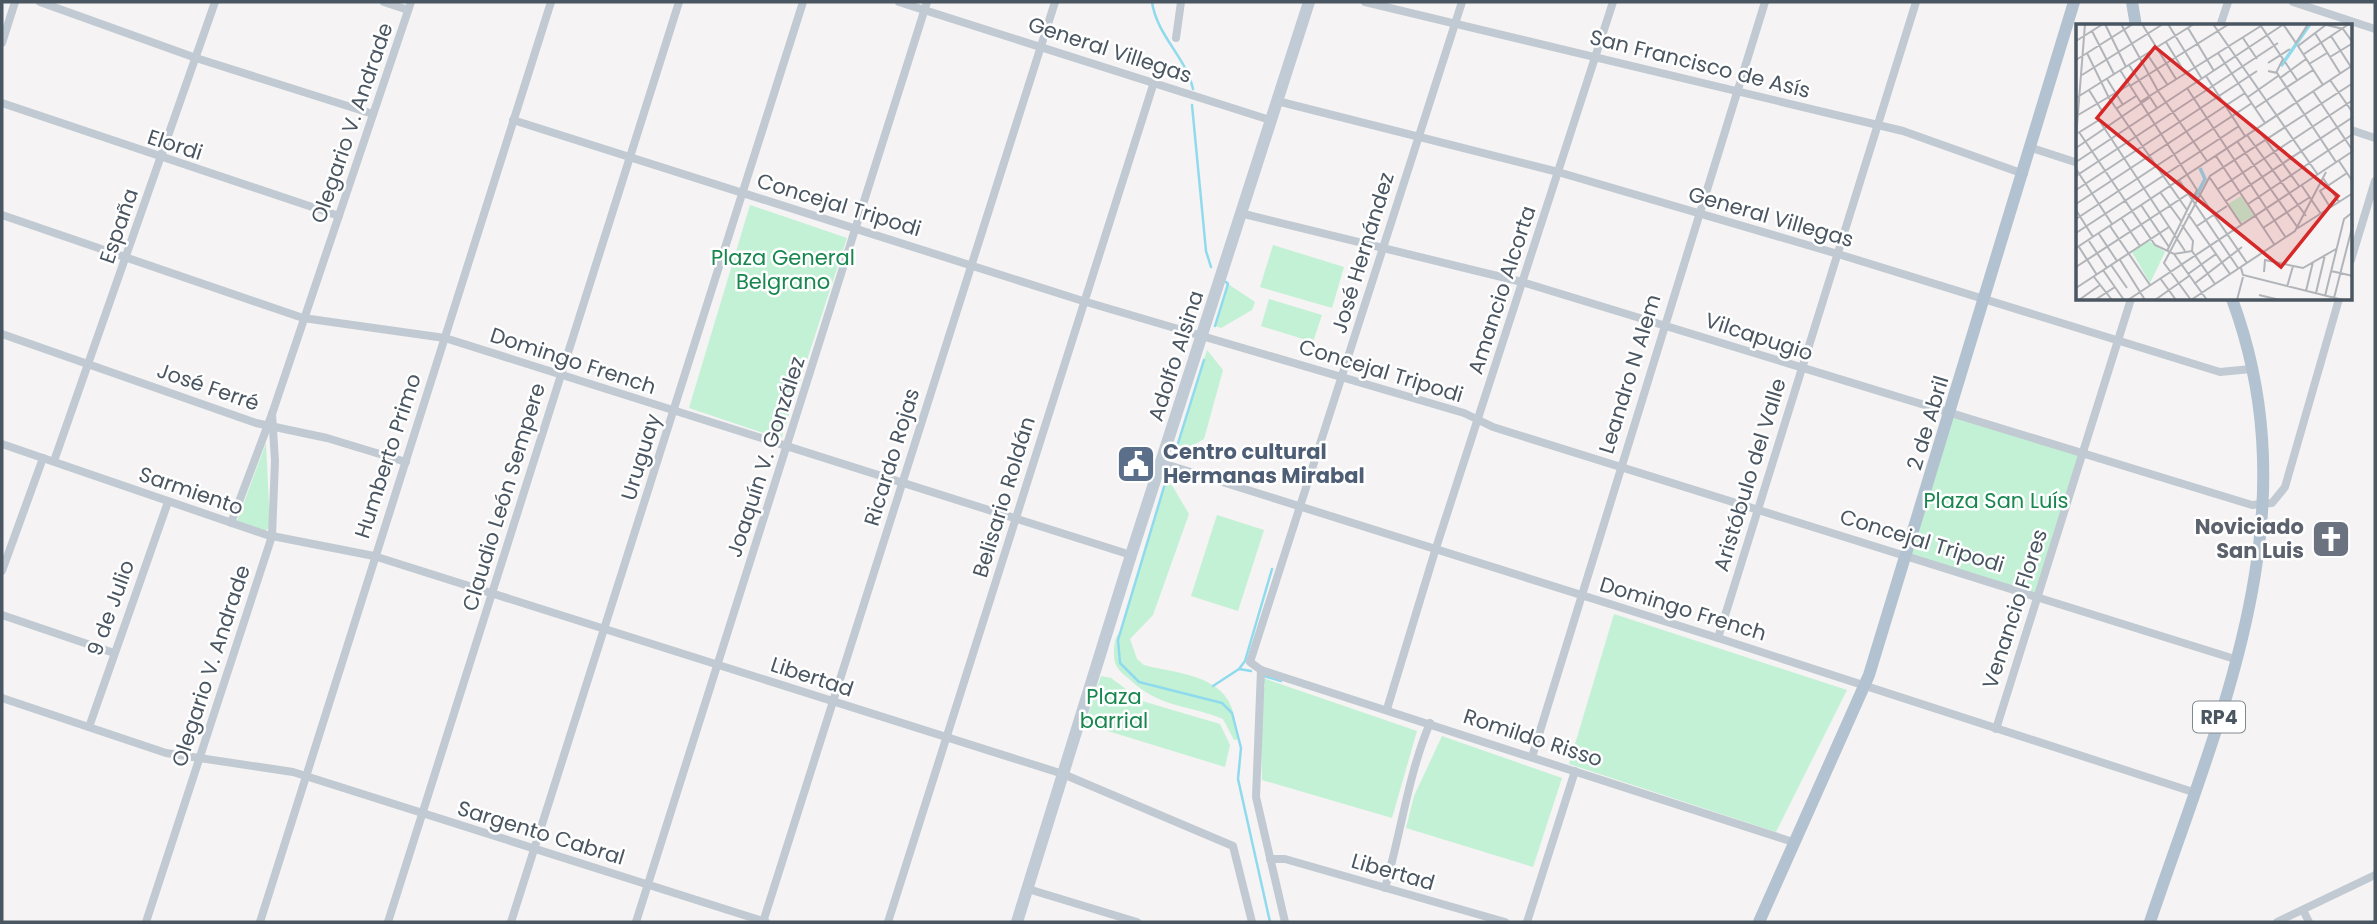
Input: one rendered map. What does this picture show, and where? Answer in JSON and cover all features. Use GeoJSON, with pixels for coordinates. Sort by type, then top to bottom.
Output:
{"type":"FeatureCollection","features":[{"type":"Feature","properties":{"kind":"main road","name":"2 de Abril"},"geometry":{"type":"LineString","coordinates":[[1759,922],[1866,685],[1986,300],[2074,2]]}},
{"type":"Feature","properties":{"kind":"main road"},"geometry":{"type":"LineString","coordinates":[[2132,2],[2136,24]]}},
{"type":"Feature","properties":{"kind":"main road","name":"RP4"},"geometry":{"type":"LineString","coordinates":[[2150,922],[2238,660],[2254,596],[2264,506],[2262,436],[2251,369],[2233,301]]}},
{"type":"Feature","properties":{"kind":"street"},"geometry":{"type":"LineString","coordinates":[[2,43],[15,2]]}},
{"type":"Feature","properties":{"kind":"street"},"geometry":{"type":"LineString","coordinates":[[40,2],[196,58],[373,114]]}},
{"type":"Feature","properties":{"kind":"street","name":"España"},"geometry":{"type":"LineString","coordinates":[[54,461],[90,365],[215,2]]}},
{"type":"Feature","properties":{"kind":"street"},"geometry":{"type":"LineString","coordinates":[[384,2],[410,6]]}},
{"type":"Feature","properties":{"kind":"street","name":"Humberto Primo"},"geometry":{"type":"LineString","coordinates":[[260,922],[551,2]]}},
{"type":"Feature","properties":{"kind":"street","name":"Claudio León Sempere"},"geometry":{"type":"LineString","coordinates":[[388,922],[679,2]]}},
{"type":"Feature","properties":{"kind":"street","name":"Uruguay"},"geometry":{"type":"LineString","coordinates":[[511,922],[803,2]]}},
{"type":"Feature","properties":{"kind":"street","name":"General Villegas"},"geometry":{"type":"LineString","coordinates":[[899,2],[926,6],[1270,120]]}},
{"type":"Feature","properties":{"kind":"street","name":"Ricardo Rojas"},"geometry":{"type":"LineString","coordinates":[[764,922],[1055,2]]}},
{"type":"Feature","properties":{"kind":"street"},"geometry":{"type":"LineString","coordinates":[[1176,38],[1181,2]]}},
{"type":"Feature","properties":{"kind":"street","name":"Adolfo Alsina"},"geometry":{"type":"LineString","coordinates":[[1017,922],[1131,555],[1309,2]]}},
{"type":"Feature","properties":{"kind":"street","name":"San Francisco de Asís"},"geometry":{"type":"LineString","coordinates":[[1364,2],[1876,124],[1928,138],[2024,174]]}},
{"type":"Feature","properties":{"kind":"street","name":"José Hernández"},"geometry":{"type":"LineString","coordinates":[[1261,670],[1252,666],[1251,656],[1462,2]]}},
{"type":"Feature","properties":{"kind":"street","name":"Amancio Alcorta"},"geometry":{"type":"LineString","coordinates":[[1387,709],[1435,551],[1613,2]]}},
{"type":"Feature","properties":{"kind":"street","name":"Leandro N Alem"},"geometry":{"type":"LineString","coordinates":[[1532,757],[1663,325],[1765,2]]}},
{"type":"Feature","properties":{"kind":"street","name":"Aristóbulo del Valle"},"geometry":{"type":"LineString","coordinates":[[1718,638],[1916,2]]}},
{"type":"Feature","properties":{"kind":"street"},"geometry":{"type":"LineString","coordinates":[[2221,24],[2228,2]]}},
{"type":"Feature","properties":{"kind":"street"},"geometry":{"type":"LineString","coordinates":[[2293,2],[2375,29]]}},
{"type":"Feature","properties":{"kind":"street","name":"Olegario V. Andrade"},"geometry":{"type":"LineString","coordinates":[[146,922],[272,536],[272,414],[410,6]]}},
{"type":"Feature","properties":{"kind":"street","name":"Joaquín V. González"},"geometry":{"type":"LineString","coordinates":[[636,922],[926,6]]}},
{"type":"Feature","properties":{"kind":"street","name":"Belisario Roldán"},"geometry":{"type":"LineString","coordinates":[[888,922],[1154,82]]}},
{"type":"Feature","properties":{"kind":"street","name":"General Villegas"},"geometry":{"type":"LineString","coordinates":[[1277,101],[1558,172],[1838,254],[2220,372],[2251,369]]}},
{"type":"Feature","properties":{"kind":"street","name":"Elordi"},"geometry":{"type":"LineString","coordinates":[[2,103],[161,159],[339,216]]}},
{"type":"Feature","properties":{"kind":"street","name":"Concejal Tripodi"},"geometry":{"type":"LineString","coordinates":[[513,120],[1083,301],[1464,413],[1478,420],[1621,466],[2238,660]]}},
{"type":"Feature","properties":{"kind":"street"},"geometry":{"type":"LineString","coordinates":[[2352,130],[2375,138]]}},
{"type":"Feature","properties":{"kind":"street"},"geometry":{"type":"LineString","coordinates":[[2032,148],[2076,162]]}},
{"type":"Feature","properties":{"kind":"street"},"geometry":{"type":"LineString","coordinates":[[2352,254],[2375,181]]}},
{"type":"Feature","properties":{"kind":"street","name":"Vilcapugio"},"geometry":{"type":"LineString","coordinates":[[1240,213],[1522,282],[2242,503],[2264,506]]}},
{"type":"Feature","properties":{"kind":"street","name":"Domingo French"},"geometry":{"type":"LineString","coordinates":[[2,215],[303,318],[445,338],[787,449],[1131,555]]}},
{"type":"Feature","properties":{"kind":"street","name":"Venancio Flores"},"geometry":{"type":"LineString","coordinates":[[1996,729],[2130,301]]}},
{"type":"Feature","properties":{"kind":"street"},"geometry":{"type":"LineString","coordinates":[[2264,506],[2280,497],[2285,487],[2338,301]]}},
{"type":"Feature","properties":{"kind":"street","name":"José Ferré"},"geometry":{"type":"LineString","coordinates":[[2,334],[271,426],[327,438],[406,462]]}},
{"type":"Feature","properties":{"kind":"street","name":"Olegario V. Andrade"},"geometry":{"type":"LineString","coordinates":[[231,523],[271,426]]}},
{"type":"Feature","properties":{"kind":"street","name":"Sarmiento"},"geometry":{"type":"LineString","coordinates":[[2,444],[272,536],[374,556]]}},
{"type":"Feature","properties":{"kind":"street"},"geometry":{"type":"LineString","coordinates":[[2,571],[43,458]]}},
{"type":"Feature","properties":{"kind":"street","name":"Domingo French"},"geometry":{"type":"LineString","coordinates":[[1162,463],[1299,509],[1866,685],[2193,792]]}},
{"type":"Feature","properties":{"kind":"street","name":"9 de Julio"},"geometry":{"type":"LineString","coordinates":[[89,727],[169,502]]}},
{"type":"Feature","properties":{"kind":"street","name":"Libertad"},"geometry":{"type":"LineString","coordinates":[[374,556],[1063,774],[1233,846],[1252,922]]}},
{"type":"Feature","properties":{"kind":"street"},"geometry":{"type":"LineString","coordinates":[[2,615],[114,653]]}},
{"type":"Feature","properties":{"kind":"street"},"geometry":{"type":"LineString","coordinates":[[1261,670],[1256,797],[1284,922]]}},
{"type":"Feature","properties":{"kind":"street","name":"Romildo Risso"},"geometry":{"type":"LineString","coordinates":[[1261,670],[1793,842]]}},
{"type":"Feature","properties":{"kind":"street","name":"Sargento Cabral"},"geometry":{"type":"LineString","coordinates":[[2,698],[166,753],[306,776],[764,922]]}},
{"type":"Feature","properties":{"kind":"street"},"geometry":{"type":"LineString","coordinates":[[1385,888],[1400,838],[1416,755],[1430,723]]}},
{"type":"Feature","properties":{"kind":"street"},"geometry":{"type":"LineString","coordinates":[[1527,922],[1575,771]]}},
{"type":"Feature","properties":{"kind":"street","name":"Libertad"},"geometry":{"type":"LineString","coordinates":[[1270,859],[1285,859],[1505,922]]}},
{"type":"Feature","properties":{"kind":"street"},"geometry":{"type":"LineString","coordinates":[[2277,922],[2375,875]]}},
{"type":"Feature","properties":{"kind":"street"},"geometry":{"type":"LineString","coordinates":[[1028,889],[1136,922]]}},
{"type":"Feature","properties":{"kind":"street"},"geometry":{"type":"LineString","coordinates":[[2303,910],[2309,922]]}},
{"type":"Feature","properties":{"kind":"green space","name":"Plaza General Belgrano"},"geometry":{"type":"Polygon","coordinates":[[[750,205],[847,238],[781,439],[689,408],[750,205]]]}},
{"type":"Feature","properties":{"kind":"green space"},"geometry":{"type":"Polygon","coordinates":[[[1273,245],[1344,267],[1332,308],[1260,287],[1273,245]]]}},
{"type":"Feature","properties":{"kind":"green space"},"geometry":{"type":"Polygon","coordinates":[[[1228,284],[1255,302],[1252,310],[1221,328],[1215,326],[1228,284]]]}},
{"type":"Feature","properties":{"kind":"green space"},"geometry":{"type":"Polygon","coordinates":[[[1269,299],[1322,315],[1313,342],[1261,326],[1269,299]]]}},
{"type":"Feature","properties":{"kind":"green space"},"geometry":{"type":"Polygon","coordinates":[[[1207,350],[1223,370],[1204,439],[1174,456],[1207,350]]]}},
{"type":"Feature","properties":{"kind":"green space","name":"Plaza San Luís"},"geometry":{"type":"Polygon","coordinates":[[[1951,414],[2083,454],[2038,596],[1906,554],[1951,414]]]}},
{"type":"Feature","properties":{"kind":"green space"},"geometry":{"type":"Polygon","coordinates":[[[266,443],[270,526],[266,531],[237,521],[266,443]]]}},
{"type":"Feature","properties":{"kind":"green space"},"geometry":{"type":"Polygon","coordinates":[[[1167,477],[1189,514],[1153,615],[1130,639],[1137,659],[1144,665],[1205,681],[1225,695],[1234,714],[1239,739],[1234,740],[1223,719],[1151,695],[1122,673],[1115,663],[1116,639],[1121,631],[1167,477]]]}},
{"type":"Feature","properties":{"kind":"green space"},"geometry":{"type":"Polygon","coordinates":[[[1217,515],[1264,530],[1238,611],[1191,596],[1217,515]]]}},
{"type":"Feature","properties":{"kind":"green space"},"geometry":{"type":"Polygon","coordinates":[[[1614,614],[1847,690],[1776,832],[1569,764],[1614,614]]]}},
{"type":"Feature","properties":{"kind":"green space","name":"Plaza barrial"},"geometry":{"type":"Polygon","coordinates":[[[1101,676],[1111,678],[1142,701],[1220,724],[1230,745],[1225,767],[1085,724],[1101,676]]]}},
{"type":"Feature","properties":{"kind":"green space"},"geometry":{"type":"Polygon","coordinates":[[[1263,678],[1417,731],[1392,818],[1262,780],[1260,698],[1265,686],[1263,678]]]}},
{"type":"Feature","properties":{"kind":"green space"},"geometry":{"type":"Polygon","coordinates":[[[1442,736],[1562,778],[1533,867],[1406,828],[1414,796],[1442,736]]]}},
{"type":"Feature","properties":{"kind":"waterway"},"geometry":{"type":"LineString","coordinates":[[1152,2],[1160,25],[1193,89]]}},
{"type":"Feature","properties":{"kind":"waterway"},"geometry":{"type":"LineString","coordinates":[[1192,105],[1206,251],[1211,267]]}},
{"type":"Feature","properties":{"kind":"waterway"},"geometry":{"type":"LineString","coordinates":[[1215,326],[1228,284],[1226,282]]}},
{"type":"Feature","properties":{"kind":"waterway"},"geometry":{"type":"LineString","coordinates":[[1174,456],[1204,360]]}},
{"type":"Feature","properties":{"kind":"waterway"},"geometry":{"type":"LineString","coordinates":[[1167,477],[1118,640],[1120,663],[1139,682],[1222,703],[1232,713],[1241,748],[1238,779],[1270,922]]}},
{"type":"Feature","properties":{"kind":"waterway"},"geometry":{"type":"LineString","coordinates":[[1239,669],[1245,661],[1272,569]]}},
{"type":"Feature","properties":{"kind":"waterway"},"geometry":{"type":"LineString","coordinates":[[1213,686],[1239,669],[1251,671]]}},
{"type":"Feature","properties":{"kind":"waterway"},"geometry":{"type":"LineString","coordinates":[[1264,676],[1281,681]]}},
{"type":"Feature","properties":{"kind":"place","name":"Centro cultural Hermanas Mirabal"},"geometry":{"type":"Point","coordinates":[1136,464]}},
{"type":"Feature","properties":{"kind":"place","name":"Noviciado San Luis"},"geometry":{"type":"Point","coordinates":[2331,539]}}]}
